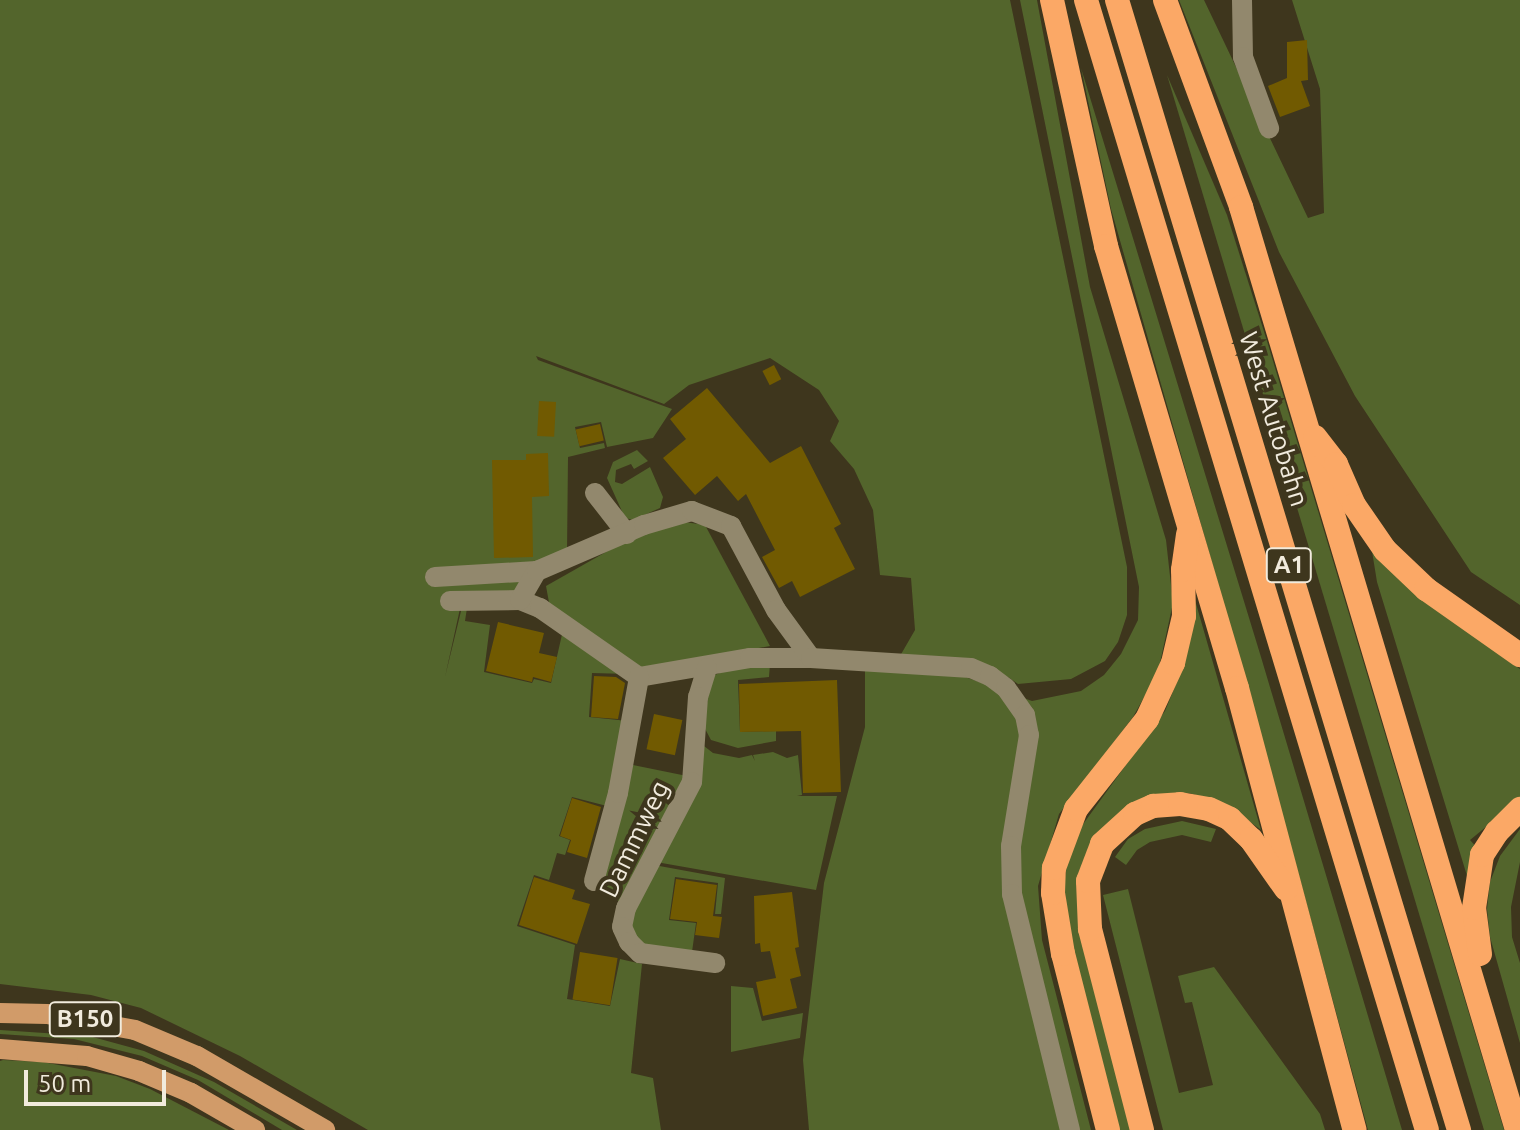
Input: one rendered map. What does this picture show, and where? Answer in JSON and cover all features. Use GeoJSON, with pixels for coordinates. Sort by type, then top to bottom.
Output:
{"type":"FeatureCollection","features":[{"type":"Feature","properties":{"kind":"highway"},"geometry":{"type":"LineString","coordinates":[[1052,0],[1106,246],[1190,524],[1355,1130]]}},
{"type":"Feature","properties":{"kind":"highway","name":"A1"},"geometry":{"type":"LineString","coordinates":[[1086,0],[1427,1130]]}},
{"type":"Feature","properties":{"kind":"highway","name":"West Autobahn"},"geometry":{"type":"LineString","coordinates":[[1117,0],[1459,1130]]}},
{"type":"Feature","properties":{"kind":"highway"},"geometry":{"type":"LineString","coordinates":[[1165,0],[1241,207],[1517,1130]]}},
{"type":"Feature","properties":{"kind":"highway"},"geometry":{"type":"LineString","coordinates":[[1307,426],[1336,464],[1354,505],[1385,550],[1426,589],[1520,655]]}},
{"type":"Feature","properties":{"kind":"highway"},"geometry":{"type":"LineString","coordinates":[[1108,1130],[1063,954],[1053,893],[1054,868],[1076,809],[1147,719],[1173,663],[1184,616],[1183,570],[1190,524]]}},
{"type":"Feature","properties":{"kind":"highway"},"geometry":{"type":"LineString","coordinates":[[1142,1130],[1088,912],[1091,867],[1102,844],[1135,814],[1153,806],[1180,804],[1209,809],[1230,819],[1251,839],[1295,903]]}},
{"type":"Feature","properties":{"kind":"highway"},"geometry":{"type":"LineString","coordinates":[[1488,1028],[1483,965],[1475,930],[1475,891],[1482,855],[1489,842],[1520,809]]}},
{"type":"Feature","properties":{"kind":"main road","name":"B150"},"geometry":{"type":"LineString","coordinates":[[0,1013],[47,1014],[135,1030],[197,1056],[325,1130]]}},
{"type":"Feature","properties":{"kind":"main road","name":"B150"},"geometry":{"type":"LineString","coordinates":[[0,1049],[70,1053],[139,1071],[191,1093],[255,1130]]}},
{"type":"Feature","properties":{"kind":"street"},"geometry":{"type":"LineString","coordinates":[[1242,0],[1243,57],[1269,128]]}},
{"type":"Feature","properties":{"kind":"street"},"geometry":{"type":"LineString","coordinates":[[595,493],[627,534]]}},
{"type":"Feature","properties":{"kind":"street"},"geometry":{"type":"LineString","coordinates":[[435,577],[537,571],[644,525],[692,511],[731,526],[776,610],[811,658]]}},
{"type":"Feature","properties":{"kind":"street"},"geometry":{"type":"LineString","coordinates":[[520,600],[537,571]]}},
{"type":"Feature","properties":{"kind":"street"},"geometry":{"type":"LineString","coordinates":[[450,601],[520,600],[540,608],[639,677],[707,668],[750,658],[860,658],[971,668],[990,676],[1016,700],[1029,735],[1011,846],[1012,894],[1070,1130]]}},
{"type":"Feature","properties":{"kind":"street","name":"Dammweg"},"geometry":{"type":"LineString","coordinates":[[707,668],[698,697],[692,782],[626,908],[622,927],[629,942],[640,953],[715,963]]}},
{"type":"Feature","properties":{"kind":"street"},"geometry":{"type":"LineString","coordinates":[[594,881],[618,793],[639,677]]}},
{"type":"Feature","properties":{"kind":"green space"},"geometry":{"type":"Polygon","coordinates":[[[0,0],[1010,0],[1127,567],[1127,615],[1118,642],[1105,661],[1071,679],[1018,684],[1008,677],[900,656],[915,630],[911,578],[880,575],[873,510],[854,469],[830,441],[839,421],[819,390],[770,358],[689,385],[664,404],[536,356],[538,360],[672,409],[653,438],[607,447],[601,422],[575,427],[580,448],[604,443],[605,448],[568,457],[567,554],[519,593],[463,595],[445,677],[462,607],[467,608],[465,621],[490,625],[484,672],[532,683],[534,679],[551,683],[563,630],[628,674],[592,673],[589,717],[628,721],[607,806],[572,797],[559,836],[570,840],[565,855],[557,853],[549,880],[534,875],[517,926],[575,945],[567,999],[610,1006],[620,959],[642,964],[631,1073],[653,1078],[661,1130],[368,1130],[240,1056],[141,1008],[91,995],[0,984],[0,0]]]}},
{"type":"Feature","properties":{"kind":"green space"},"geometry":{"type":"Polygon","coordinates":[[[1020,0],[1037,0],[1090,287],[1166,540],[1173,603],[1158,672],[1133,717],[1059,814],[1038,886],[1042,940],[1091,1130],[809,1130],[803,1060],[824,883],[865,727],[865,668],[957,674],[1032,701],[1081,691],[1104,675],[1121,654],[1138,620],[1139,587],[1020,0]]]}},
{"type":"Feature","properties":{"kind":"green space"},"geometry":{"type":"Polygon","coordinates":[[[1179,0],[1204,0],[1308,218],[1324,213],[1320,89],[1292,0],[1520,0],[1520,605],[1471,572],[1355,396],[1279,252],[1179,0]]]}},
{"type":"Feature","properties":{"kind":"green space"},"geometry":{"type":"Polygon","coordinates":[[[1081,68],[1402,1130],[1368,1130],[1252,703],[1111,209],[1081,68]]]}},
{"type":"Feature","properties":{"kind":"green space"},"geometry":{"type":"Polygon","coordinates":[[[1167,75],[1227,215],[1504,1130],[1484,1130],[1167,75]]]}},
{"type":"Feature","properties":{"kind":"green space"},"geometry":{"type":"Polygon","coordinates":[[[637,450],[648,461],[634,469],[631,464],[616,470],[615,482],[622,484],[650,467],[663,497],[660,508],[633,520],[625,518],[607,478],[613,462],[637,450]]]}},
{"type":"Feature","properties":{"kind":"green space"},"geometry":{"type":"Polygon","coordinates":[[[684,522],[705,525],[770,646],[644,669],[550,608],[546,586],[636,535],[684,522]]]}},
{"type":"Feature","properties":{"kind":"green space"},"geometry":{"type":"Polygon","coordinates":[[[1371,545],[1431,606],[1520,669],[1520,799],[1470,840],[1479,850],[1468,879],[1377,582],[1371,545]]]}},
{"type":"Feature","properties":{"kind":"green space"},"geometry":{"type":"Polygon","coordinates":[[[1195,600],[1261,830],[1226,804],[1189,793],[1158,797],[1082,873],[1132,1130],[1118,1130],[1070,939],[1064,884],[1068,856],[1081,827],[1165,711],[1183,667],[1195,600]]]}},
{"type":"Feature","properties":{"kind":"green space"},"geometry":{"type":"Polygon","coordinates":[[[770,664],[769,677],[738,680],[740,732],[776,731],[776,741],[738,748],[711,740],[703,725],[712,676],[733,668],[770,664]]]}},
{"type":"Feature","properties":{"kind":"green space"},"geometry":{"type":"Polygon","coordinates":[[[704,746],[713,753],[739,758],[752,755],[755,761],[753,755],[773,752],[787,758],[798,755],[802,795],[797,796],[837,796],[816,890],[656,862],[704,746]]]}},
{"type":"Feature","properties":{"kind":"green space"},"geometry":{"type":"Polygon","coordinates":[[[628,764],[687,776],[622,903],[600,891],[628,764]]]}},
{"type":"Feature","properties":{"kind":"green space"},"geometry":{"type":"Polygon","coordinates":[[[1182,821],[1216,829],[1211,842],[1182,835],[1150,842],[1137,850],[1126,865],[1115,857],[1128,839],[1145,829],[1182,821]]]}},
{"type":"Feature","properties":{"kind":"green space"},"geometry":{"type":"Polygon","coordinates":[[[1520,829],[1520,862],[1511,907],[1512,937],[1520,963],[1520,1043],[1490,937],[1487,909],[1490,882],[1500,856],[1520,829]]]}},
{"type":"Feature","properties":{"kind":"green space"},"geometry":{"type":"Polygon","coordinates":[[[654,865],[725,878],[721,914],[715,914],[718,883],[675,877],[669,920],[696,923],[692,952],[641,946],[630,935],[630,914],[654,865]]]}},
{"type":"Feature","properties":{"kind":"green space"},"geometry":{"type":"Polygon","coordinates":[[[1128,889],[1179,1093],[1213,1085],[1192,1002],[1185,1003],[1178,976],[1214,967],[1320,1114],[1325,1130],[1163,1130],[1103,895],[1128,889]]]}},
{"type":"Feature","properties":{"kind":"green space"},"geometry":{"type":"Polygon","coordinates":[[[731,986],[753,988],[762,1021],[803,1013],[800,1038],[731,1052],[731,986]]]}},
{"type":"Feature","properties":{"kind":"green space"},"geometry":{"type":"Polygon","coordinates":[[[0,1030],[89,1036],[144,1051],[214,1082],[297,1130],[282,1130],[198,1080],[142,1056],[74,1039],[0,1034],[0,1030]]]}},
{"type":"Feature","properties":{"kind":"green space"},"geometry":{"type":"Polygon","coordinates":[[[0,1061],[43,1062],[116,1076],[150,1089],[229,1130],[0,1130],[0,1061]]]}},
{"type":"Feature","properties":{"kind":"building"},"geometry":{"type":"Polygon","coordinates":[[[1307,40],[1308,80],[1301,81],[1310,106],[1280,117],[1268,86],[1287,78],[1287,42],[1307,40]]]}},
{"type":"Feature","properties":{"kind":"building"},"geometry":{"type":"Polygon","coordinates":[[[774,365],[781,379],[770,385],[762,371],[774,365]]]}},
{"type":"Feature","properties":{"kind":"building"},"geometry":{"type":"Polygon","coordinates":[[[707,388],[770,463],[801,446],[841,524],[834,528],[855,569],[800,597],[792,581],[779,588],[762,557],[775,550],[746,494],[738,501],[717,476],[695,495],[663,458],[686,439],[670,419],[707,388]]]}},
{"type":"Feature","properties":{"kind":"building"},"geometry":{"type":"Polygon","coordinates":[[[539,401],[556,402],[554,437],[537,436],[539,401]]]}},
{"type":"Feature","properties":{"kind":"building"},"geometry":{"type":"Polygon","coordinates":[[[600,424],[604,441],[579,446],[576,430],[600,424]]]}},
{"type":"Feature","properties":{"kind":"building"},"geometry":{"type":"Polygon","coordinates":[[[548,453],[549,496],[532,497],[533,557],[494,558],[492,460],[526,460],[526,454],[548,453]]]}},
{"type":"Feature","properties":{"kind":"building"},"geometry":{"type":"Polygon","coordinates":[[[498,622],[544,633],[539,653],[557,657],[551,682],[533,677],[532,682],[486,671],[498,622]]]}},
{"type":"Feature","properties":{"kind":"building"},"geometry":{"type":"Polygon","coordinates":[[[594,676],[616,677],[625,683],[618,719],[591,717],[594,676]]]}},
{"type":"Feature","properties":{"kind":"building"},"geometry":{"type":"Polygon","coordinates":[[[837,680],[841,792],[803,793],[801,731],[740,732],[739,684],[837,680]]]}},
{"type":"Feature","properties":{"kind":"building"},"geometry":{"type":"Polygon","coordinates":[[[654,714],[682,720],[675,755],[647,749],[654,714]]]}},
{"type":"Feature","properties":{"kind":"building"},"geometry":{"type":"Polygon","coordinates":[[[572,798],[601,807],[587,858],[567,852],[571,840],[560,836],[572,798]]]}},
{"type":"Feature","properties":{"kind":"building"},"geometry":{"type":"Polygon","coordinates":[[[534,877],[575,890],[572,899],[590,904],[577,944],[519,925],[534,877]]]}},
{"type":"Feature","properties":{"kind":"building"},"geometry":{"type":"Polygon","coordinates":[[[676,879],[717,885],[713,916],[722,917],[719,938],[695,935],[697,922],[670,919],[676,879]]]}},
{"type":"Feature","properties":{"kind":"building"},"geometry":{"type":"Polygon","coordinates":[[[792,892],[799,947],[795,948],[801,976],[790,979],[797,1008],[763,1016],[756,982],[776,978],[770,951],[761,952],[760,943],[755,944],[754,896],[792,892]]]}},
{"type":"Feature","properties":{"kind":"building"},"geometry":{"type":"Polygon","coordinates":[[[580,952],[618,958],[610,1005],[572,999],[580,952]]]}}]}
